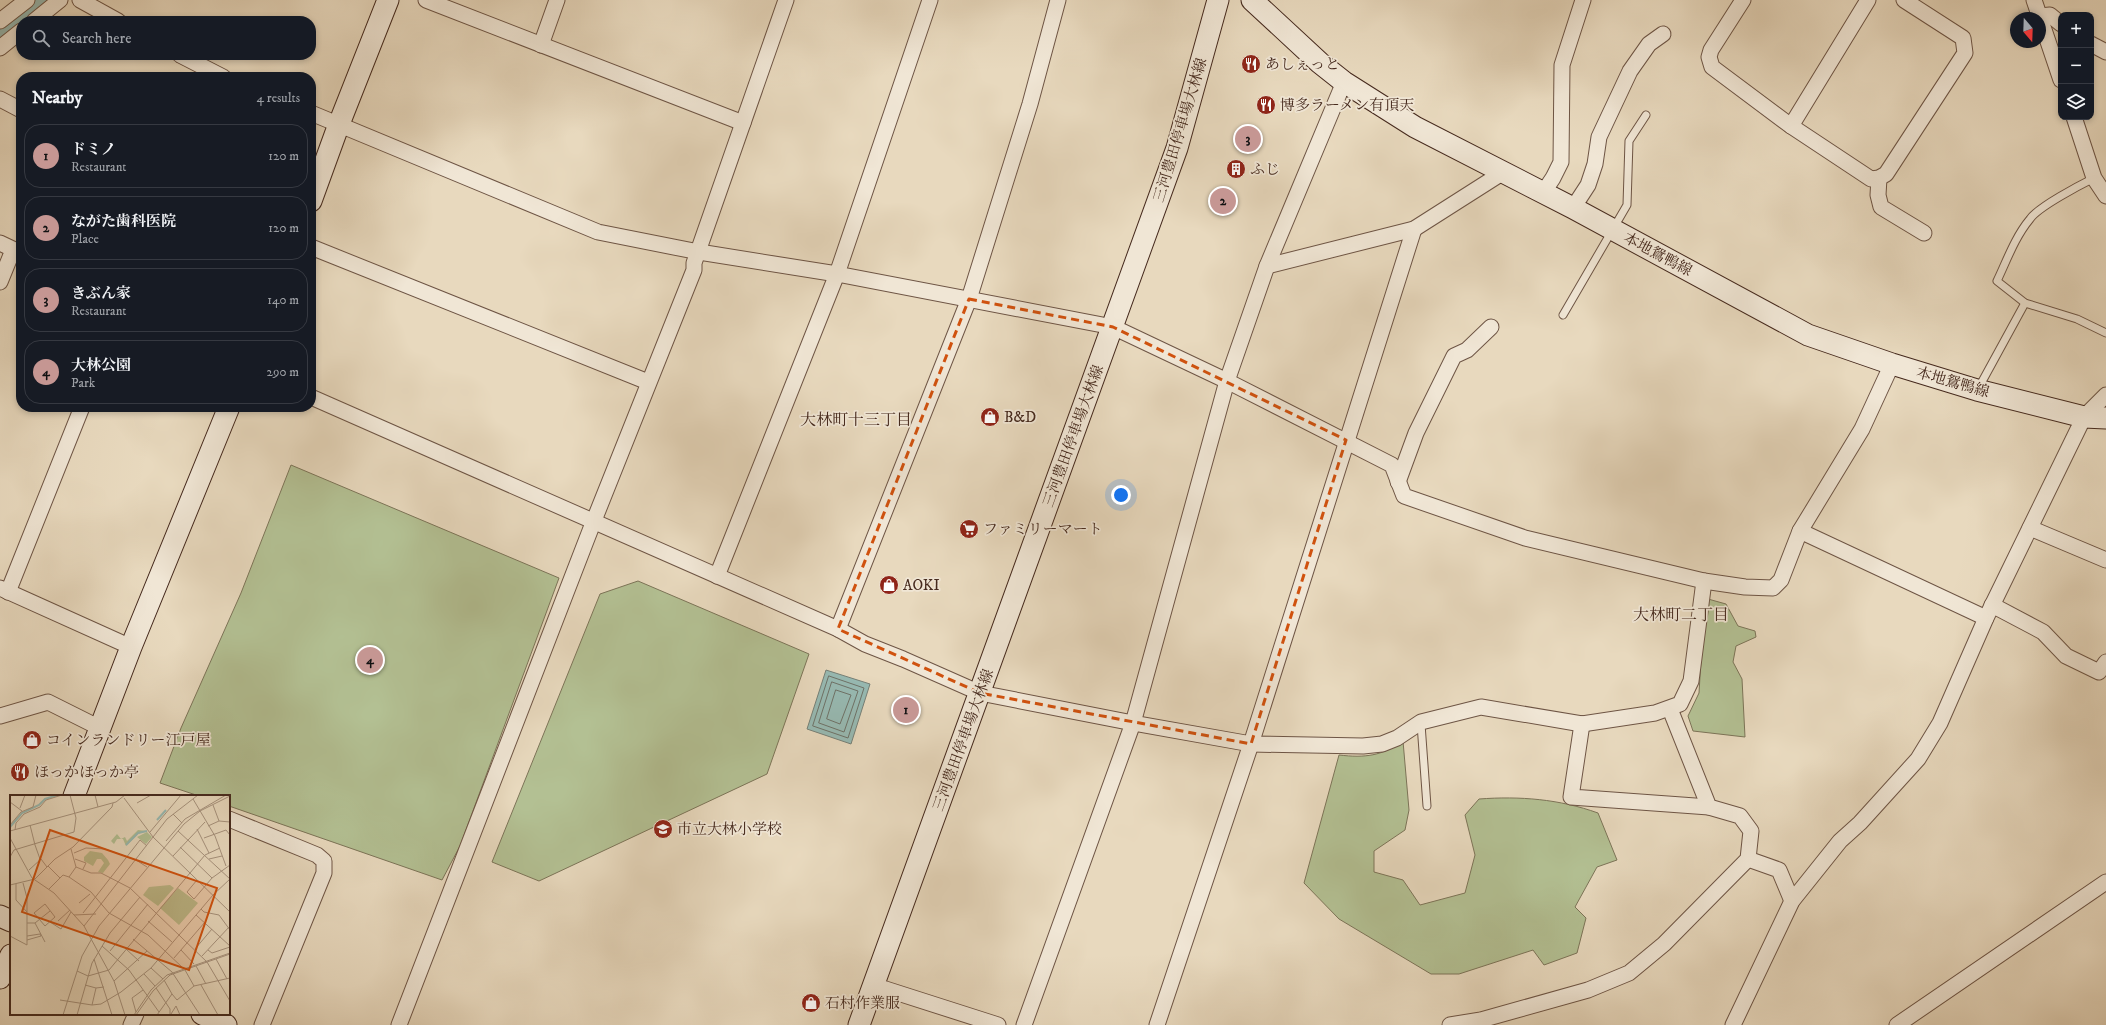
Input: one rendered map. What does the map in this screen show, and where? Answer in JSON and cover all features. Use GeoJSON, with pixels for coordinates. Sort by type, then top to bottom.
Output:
{"type":"FeatureCollection","features":[{"type":"Feature","properties":{"kind":"main road"},"geometry":{"type":"LineString","coordinates":[[316,187],[338,124],[388,0]]}},
{"type":"Feature","properties":{"kind":"main road","name":"三河豊田停車場大林線"},"geometry":{"type":"LineString","coordinates":[[859,1025],[1178,148],[1218,0]]}},
{"type":"Feature","properties":{"kind":"main road","name":"本地鴛鴨線"},"geometry":{"type":"LineString","coordinates":[[1252,0],[1320,63],[1344,82],[1415,127],[1613,229],[1808,335],[1892,364],[1977,390],[2084,417],[2106,418]]}},
{"type":"Feature","properties":{"kind":"main road"},"geometry":{"type":"LineString","coordinates":[[74,795],[131,647],[226,412]]}},
{"type":"Feature","properties":{"kind":"main road"},"geometry":{"type":"LineString","coordinates":[[0,916],[10,921]]}},
{"type":"Feature","properties":{"kind":"main road"},"geometry":{"type":"LineString","coordinates":[[0,978],[10,956]]}},
{"type":"Feature","properties":{"kind":"main road"},"geometry":{"type":"LineString","coordinates":[[204,1015],[226,1025]]}},
{"type":"Feature","properties":{"kind":"street"},"geometry":{"type":"LineString","coordinates":[[0,21],[26,0]]}},
{"type":"Feature","properties":{"kind":"street"},"geometry":{"type":"LineString","coordinates":[[40,16],[60,0]]}},
{"type":"Feature","properties":{"kind":"street"},"geometry":{"type":"LineString","coordinates":[[80,0],[109,16]]}},
{"type":"Feature","properties":{"kind":"street"},"geometry":{"type":"LineString","coordinates":[[426,0],[541,46],[743,123]]}},
{"type":"Feature","properties":{"kind":"street"},"geometry":{"type":"LineString","coordinates":[[541,46],[557,0]]}},
{"type":"Feature","properties":{"kind":"street"},"geometry":{"type":"LineString","coordinates":[[399,1025],[648,382],[694,270],[786,0]]}},
{"type":"Feature","properties":{"kind":"street"},"geometry":{"type":"LineString","coordinates":[[717,576],[837,274],[930,0]]}},
{"type":"Feature","properties":{"kind":"street"},"geometry":{"type":"LineString","coordinates":[[838,629],[969,300],[1030,104],[1058,0]]}},
{"type":"Feature","properties":{"kind":"street"},"geometry":{"type":"LineString","coordinates":[[1582,0],[1562,66],[1560,162],[1553,178],[1559,201],[1588,185],[1595,164],[1599,137],[1630,71],[1648,44],[1664,34]]}},
{"type":"Feature","properties":{"kind":"street"},"geometry":{"type":"LineString","coordinates":[[1742,0],[1711,50],[1709,57],[1712,67],[1791,126],[1871,179],[1879,178],[1886,174],[1965,53],[1963,38],[1904,0]]}},
{"type":"Feature","properties":{"kind":"street"},"geometry":{"type":"LineString","coordinates":[[1791,126],[1868,0]]}},
{"type":"Feature","properties":{"kind":"street"},"geometry":{"type":"LineString","coordinates":[[2034,0],[2038,12]]}},
{"type":"Feature","properties":{"kind":"street"},"geometry":{"type":"LineString","coordinates":[[2046,15],[2050,15],[2058,22]]}},
{"type":"Feature","properties":{"kind":"street"},"geometry":{"type":"LineString","coordinates":[[2046,34],[2058,71]]}},
{"type":"Feature","properties":{"kind":"street"},"geometry":{"type":"LineString","coordinates":[[0,48],[16,35]]}},
{"type":"Feature","properties":{"kind":"street"},"geometry":{"type":"LineString","coordinates":[[2094,46],[2106,52]]}},
{"type":"Feature","properties":{"kind":"street"},"geometry":{"type":"LineString","coordinates":[[189,60],[209,72]]}},
{"type":"Feature","properties":{"kind":"street"},"geometry":{"type":"LineString","coordinates":[[1024,1025],[1133,724],[1227,381],[1267,266],[1344,82]]}},
{"type":"Feature","properties":{"kind":"street"},"geometry":{"type":"LineString","coordinates":[[0,99],[16,107]]}},
{"type":"Feature","properties":{"kind":"street"},"geometry":{"type":"LineString","coordinates":[[316,115],[598,232],[699,252],[837,274],[1113,327],[1227,381],[1346,440],[1392,465],[1404,496],[1525,538],[1704,581],[1745,587],[1773,588],[1782,580],[1800,531],[1862,429],[1892,364]]}},
{"type":"Feature","properties":{"kind":"street"},"geometry":{"type":"LineString","coordinates":[[2075,120],[2094,178],[2106,196]]}},
{"type":"Feature","properties":{"kind":"street"},"geometry":{"type":"LineString","coordinates":[[1267,266],[1414,229],[1502,173]]}},
{"type":"Feature","properties":{"kind":"street"},"geometry":{"type":"LineString","coordinates":[[1879,178],[1878,195],[1881,207],[1924,233]]}},
{"type":"Feature","properties":{"kind":"street"},"geometry":{"type":"LineString","coordinates":[[1157,1025],[1251,744],[1414,229]]}},
{"type":"Feature","properties":{"kind":"street"},"geometry":{"type":"LineString","coordinates":[[0,282],[11,249]]}},
{"type":"Feature","properties":{"kind":"street"},"geometry":{"type":"LineString","coordinates":[[316,249],[648,382]]}},
{"type":"Feature","properties":{"kind":"street"},"geometry":{"type":"LineString","coordinates":[[1398,482],[1416,433],[1454,356],[1467,350],[1491,327]]}},
{"type":"Feature","properties":{"kind":"street"},"geometry":{"type":"LineString","coordinates":[[1733,1025],[1792,901],[1840,841],[1860,823],[1918,759],[1940,723],[1989,611],[2084,417],[2106,395]]}},
{"type":"Feature","properties":{"kind":"street"},"geometry":{"type":"LineString","coordinates":[[316,399],[593,523],[838,629],[865,644],[980,693],[1133,724],[1251,744],[1363,746],[1382,744],[1397,738],[1421,722],[1481,706],[1582,724],[1655,713],[1670,709],[1680,704],[1691,681],[1704,581]]}},
{"type":"Feature","properties":{"kind":"street"},"geometry":{"type":"LineString","coordinates":[[80,412],[4,590],[131,647]]}},
{"type":"Feature","properties":{"kind":"street"},"geometry":{"type":"LineString","coordinates":[[2030,528],[2106,560]]}},
{"type":"Feature","properties":{"kind":"street"},"geometry":{"type":"LineString","coordinates":[[1800,531],[1989,611],[2043,632],[2066,656],[2099,672],[2106,664]]}},
{"type":"Feature","properties":{"kind":"street"},"geometry":{"type":"LineString","coordinates":[[0,716],[48,702],[100,728]]}},
{"type":"Feature","properties":{"kind":"street"},"geometry":{"type":"LineString","coordinates":[[1670,709],[1709,807]]}},
{"type":"Feature","properties":{"kind":"street"},"geometry":{"type":"LineString","coordinates":[[1450,1025],[1480,1020],[1588,990],[1629,973],[1664,944],[1748,859],[1751,830],[1740,816],[1709,807],[1571,797],[1582,724]]}},
{"type":"Feature","properties":{"kind":"street"},"geometry":{"type":"LineString","coordinates":[[230,819],[317,855],[324,861],[324,873],[262,1025]]}},
{"type":"Feature","properties":{"kind":"street"},"geometry":{"type":"LineString","coordinates":[[1748,859],[1780,870],[1792,901]]}},
{"type":"Feature","properties":{"kind":"street"},"geometry":{"type":"LineString","coordinates":[[1897,1025],[2106,882]]}},
{"type":"Feature","properties":{"kind":"street"},"geometry":{"type":"LineString","coordinates":[[873,984],[998,1025]]}},
{"type":"Feature","properties":{"kind":"street"},"geometry":{"type":"LineString","coordinates":[[131,1025],[136,1015]]}},
{"type":"Feature","properties":{"kind":"lane"},"geometry":{"type":"LineString","coordinates":[[1563,315],[1627,205],[1629,142],[1646,115]]}},
{"type":"Feature","properties":{"kind":"lane"},"geometry":{"type":"LineString","coordinates":[[2094,178],[2072,190],[2030,218],[2016,240],[1997,281],[2025,303],[2077,319],[2106,333]]}},
{"type":"Feature","properties":{"kind":"lane"},"geometry":{"type":"LineString","coordinates":[[1977,390],[2025,303]]}},
{"type":"Feature","properties":{"kind":"lane"},"geometry":{"type":"LineString","coordinates":[[1421,722],[1420,731],[1427,806]]}},
{"type":"Feature","properties":{"kind":"highlighted area"},"geometry":{"type":"Polygon","coordinates":[[[969,299],[1113,327],[1346,440],[1251,744],[980,693],[838,629],[969,299]]]}},
{"type":"Feature","properties":{"kind":"green space"},"geometry":{"type":"Polygon","coordinates":[[[291,465],[559,578],[460,846],[442,880],[230,806],[230,795],[196,795],[160,783],[181,728],[241,593],[291,465]]]}},
{"type":"Feature","properties":{"kind":"green space"},"geometry":{"type":"Polygon","coordinates":[[[638,581],[809,654],[767,774],[539,881],[492,862],[600,594],[638,581]]]}},
{"type":"Feature","properties":{"kind":"green space"},"geometry":{"type":"Polygon","coordinates":[[[1708,599],[1726,604],[1738,626],[1755,631],[1756,637],[1736,646],[1733,662],[1742,679],[1745,737],[1693,731],[1688,716],[1699,693],[1702,643],[1708,599]]]}},
{"type":"Feature","properties":{"kind":"green space"},"geometry":{"type":"Polygon","coordinates":[[[1403,741],[1409,810],[1405,830],[1374,851],[1374,872],[1403,880],[1420,905],[1465,893],[1475,855],[1465,815],[1479,799],[1524,798],[1569,804],[1598,813],[1617,860],[1597,867],[1575,907],[1586,918],[1577,953],[1544,965],[1533,950],[1459,974],[1431,974],[1339,919],[1304,883],[1339,755],[1373,755],[1388,750],[1403,741]]]}},
{"type":"Feature","properties":{"kind":"water"},"geometry":{"type":"Polygon","coordinates":[[[826,670],[870,684],[851,744],[807,729],[826,670]]]}},
{"type":"Feature","properties":{"kind":"waterway"},"geometry":{"type":"LineString","coordinates":[[23,16],[44,0]]}},
{"type":"Feature","properties":{"kind":"waterway"},"geometry":{"type":"LineString","coordinates":[[0,34],[16,22]]}},
{"type":"Feature","properties":{"kind":"place","name":"あしぇっと"},"geometry":{"type":"Point","coordinates":[1251,64]}},
{"type":"Feature","properties":{"kind":"place","name":"博多ラーメン有頂天"},"geometry":{"type":"Point","coordinates":[1266,105]}},
{"type":"Feature","properties":{"kind":"place","name":"きぶん家"},"geometry":{"type":"Point","coordinates":[1248,139]}},
{"type":"Feature","properties":{"kind":"place","name":"ふじ"},"geometry":{"type":"Point","coordinates":[1236,169]}},
{"type":"Feature","properties":{"kind":"place","name":"ながた歯科医院"},"geometry":{"type":"Point","coordinates":[1223,201]}},
{"type":"Feature","properties":{"kind":"place","name":"B&D"},"geometry":{"type":"Point","coordinates":[990,417]}},
{"type":"Feature","properties":{"kind":"place","name":"ファミリーマート"},"geometry":{"type":"Point","coordinates":[969,529]}},
{"type":"Feature","properties":{"kind":"place","name":"AOKI"},"geometry":{"type":"Point","coordinates":[889,585]}},
{"type":"Feature","properties":{"kind":"place","name":"大林公園"},"geometry":{"type":"Point","coordinates":[370,660]}},
{"type":"Feature","properties":{"kind":"place","name":"ドミノ"},"geometry":{"type":"Point","coordinates":[906,710]}},
{"type":"Feature","properties":{"kind":"place","name":"コインランドリー江戸屋"},"geometry":{"type":"Point","coordinates":[32,740]}},
{"type":"Feature","properties":{"kind":"place","name":"ほっかほっか亭"},"geometry":{"type":"Point","coordinates":[20,772]}},
{"type":"Feature","properties":{"kind":"place","name":"市立大林小学校"},"geometry":{"type":"Point","coordinates":[663,829]}},
{"type":"Feature","properties":{"kind":"place","name":"石村作業服"},"geometry":{"type":"Point","coordinates":[811,1003]}},
{"type":"Feature","properties":{"kind":"district","name":"大林町十三丁目"},"geometry":{"type":"Point","coordinates":[856,419]}},
{"type":"Feature","properties":{"kind":"district","name":"大林町二丁目"},"geometry":{"type":"Point","coordinates":[1681,614]}}]}
